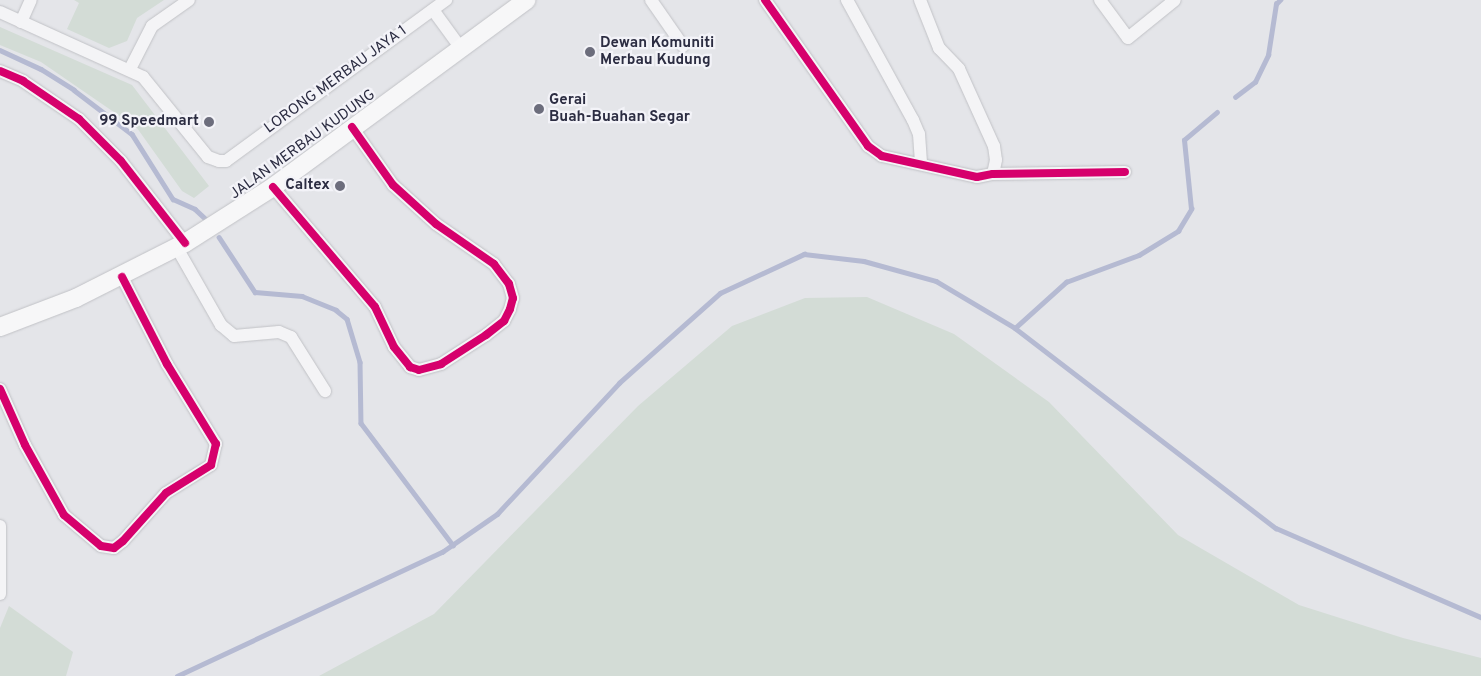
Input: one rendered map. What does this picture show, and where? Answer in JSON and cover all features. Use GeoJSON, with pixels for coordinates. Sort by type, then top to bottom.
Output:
{"type":"FeatureCollection","features":[{"type":"Feature","properties":{"kind":"main road","name":"JALAN MERBAU KUDUNG"},"geometry":{"type":"LineString","coordinates":[[0,327],[76,298],[181,245],[273,187],[460,47],[527,0]]}},
{"type":"Feature","properties":{"kind":"street"},"geometry":{"type":"LineString","coordinates":[[21,22],[31,0]]}},
{"type":"Feature","properties":{"kind":"street"},"geometry":{"type":"LineString","coordinates":[[0,12],[130,69],[152,26],[188,0]]}},
{"type":"Feature","properties":{"kind":"street","name":"LORONG MERBAU JAYA 1"},"geometry":{"type":"LineString","coordinates":[[130,69],[143,77],[208,157],[226,161],[446,0]]}},
{"type":"Feature","properties":{"kind":"street"},"geometry":{"type":"LineString","coordinates":[[651,0],[684,46]]}},
{"type":"Feature","properties":{"kind":"street"},"geometry":{"type":"LineString","coordinates":[[765,0],[868,146],[882,156],[921,163],[977,177],[993,174],[1125,172]]}},
{"type":"Feature","properties":{"kind":"street"},"geometry":{"type":"LineString","coordinates":[[847,0],[913,120],[919,134],[921,163]]}},
{"type":"Feature","properties":{"kind":"street"},"geometry":{"type":"LineString","coordinates":[[920,0],[939,48],[959,69],[994,146],[996,160],[993,174]]}},
{"type":"Feature","properties":{"kind":"street"},"geometry":{"type":"LineString","coordinates":[[1100,0],[1128,38],[1175,0]]}},
{"type":"Feature","properties":{"kind":"street"},"geometry":{"type":"LineString","coordinates":[[433,10],[460,47]]}},
{"type":"Feature","properties":{"kind":"street"},"geometry":{"type":"LineString","coordinates":[[0,71],[23,81],[79,119],[121,162],[181,245],[222,325],[234,336],[279,332],[291,337],[325,391]]}},
{"type":"Feature","properties":{"kind":"street"},"geometry":{"type":"LineString","coordinates":[[273,187],[375,306],[394,347],[410,367],[419,370],[440,364],[486,335],[504,321],[510,309],[513,298],[509,284],[494,264],[436,224],[393,185],[352,127]]}},
{"type":"Feature","properties":{"kind":"street"},"geometry":{"type":"LineString","coordinates":[[0,389],[25,445],[64,514],[101,546],[114,548],[166,493],[211,464],[216,444],[167,364],[122,276]]}},
{"type":"Feature","properties":{"kind":"street"},"geometry":{"type":"LineString","coordinates":[[0,526],[0,594]]}},
{"type":"Feature","properties":{"kind":"shaded area"},"geometry":{"type":"Polygon","coordinates":[[[74,0],[164,0],[137,18],[127,41],[109,48],[67,29],[79,3],[74,0]]]}},
{"type":"Feature","properties":{"kind":"shaded area"},"geometry":{"type":"Polygon","coordinates":[[[0,27],[132,85],[209,186],[194,198],[182,191],[137,128],[41,62],[0,45],[0,27]]]}},
{"type":"Feature","properties":{"kind":"shaded area"},"geometry":{"type":"Polygon","coordinates":[[[867,297],[954,334],[1049,402],[1178,535],[1299,605],[1403,638],[1481,658],[1481,676],[319,676],[434,614],[638,406],[732,326],[805,298],[867,297]]]}},
{"type":"Feature","properties":{"kind":"shaded area"},"geometry":{"type":"Polygon","coordinates":[[[9,606],[73,652],[66,676],[0,676],[0,628],[9,606]]]}},
{"type":"Feature","properties":{"kind":"waterway"},"geometry":{"type":"LineString","coordinates":[[1235,97],[1255,82],[1268,55],[1276,4],[1280,0]]}},
{"type":"Feature","properties":{"kind":"waterway"},"geometry":{"type":"LineString","coordinates":[[0,50],[41,69],[74,90],[132,134],[173,199],[195,209],[207,220]]}},
{"type":"Feature","properties":{"kind":"waterway"},"geometry":{"type":"LineString","coordinates":[[1015,328],[1066,282],[1139,255],[1178,231],[1191,209],[1184,140],[1217,112]]}},
{"type":"Feature","properties":{"kind":"waterway"},"geometry":{"type":"LineString","coordinates":[[219,237],[255,292],[302,296],[336,310],[347,319],[360,362],[361,423],[453,545]]}},
{"type":"Feature","properties":{"kind":"waterway"},"geometry":{"type":"LineString","coordinates":[[177,676],[442,552],[497,514],[619,383],[720,293],[804,254],[864,261],[936,281],[1015,328],[1276,528],[1481,617]]}},
{"type":"Feature","properties":{"kind":"cycle path"},"geometry":{"type":"LineString","coordinates":[[765,0],[868,146],[882,156],[977,177],[993,174],[1125,172]]}},
{"type":"Feature","properties":{"kind":"cycle path"},"geometry":{"type":"LineString","coordinates":[[0,71],[23,81],[79,119],[121,161],[185,243]]}},
{"type":"Feature","properties":{"kind":"cycle path"},"geometry":{"type":"LineString","coordinates":[[273,187],[375,307],[394,347],[410,367],[419,370],[441,364],[486,335],[504,321],[510,309],[513,298],[509,284],[494,264],[436,224],[393,185],[352,127]]}},
{"type":"Feature","properties":{"kind":"cycle path"},"geometry":{"type":"LineString","coordinates":[[0,389],[25,445],[64,515],[101,546],[114,548],[123,541],[166,493],[211,465],[216,444],[167,364],[122,277]]}},
{"type":"Feature","properties":{"kind":"place","name":"Dewan Komuniti Merbau Kudung"},"geometry":{"type":"Point","coordinates":[590,52]}},
{"type":"Feature","properties":{"kind":"place","name":"Gerai Buah-Buahan Segar"},"geometry":{"type":"Point","coordinates":[539,109]}},
{"type":"Feature","properties":{"kind":"place","name":"99 Speedmart"},"geometry":{"type":"Point","coordinates":[209,122]}},
{"type":"Feature","properties":{"kind":"place","name":"Caltex"},"geometry":{"type":"Point","coordinates":[340,186]}}]}
